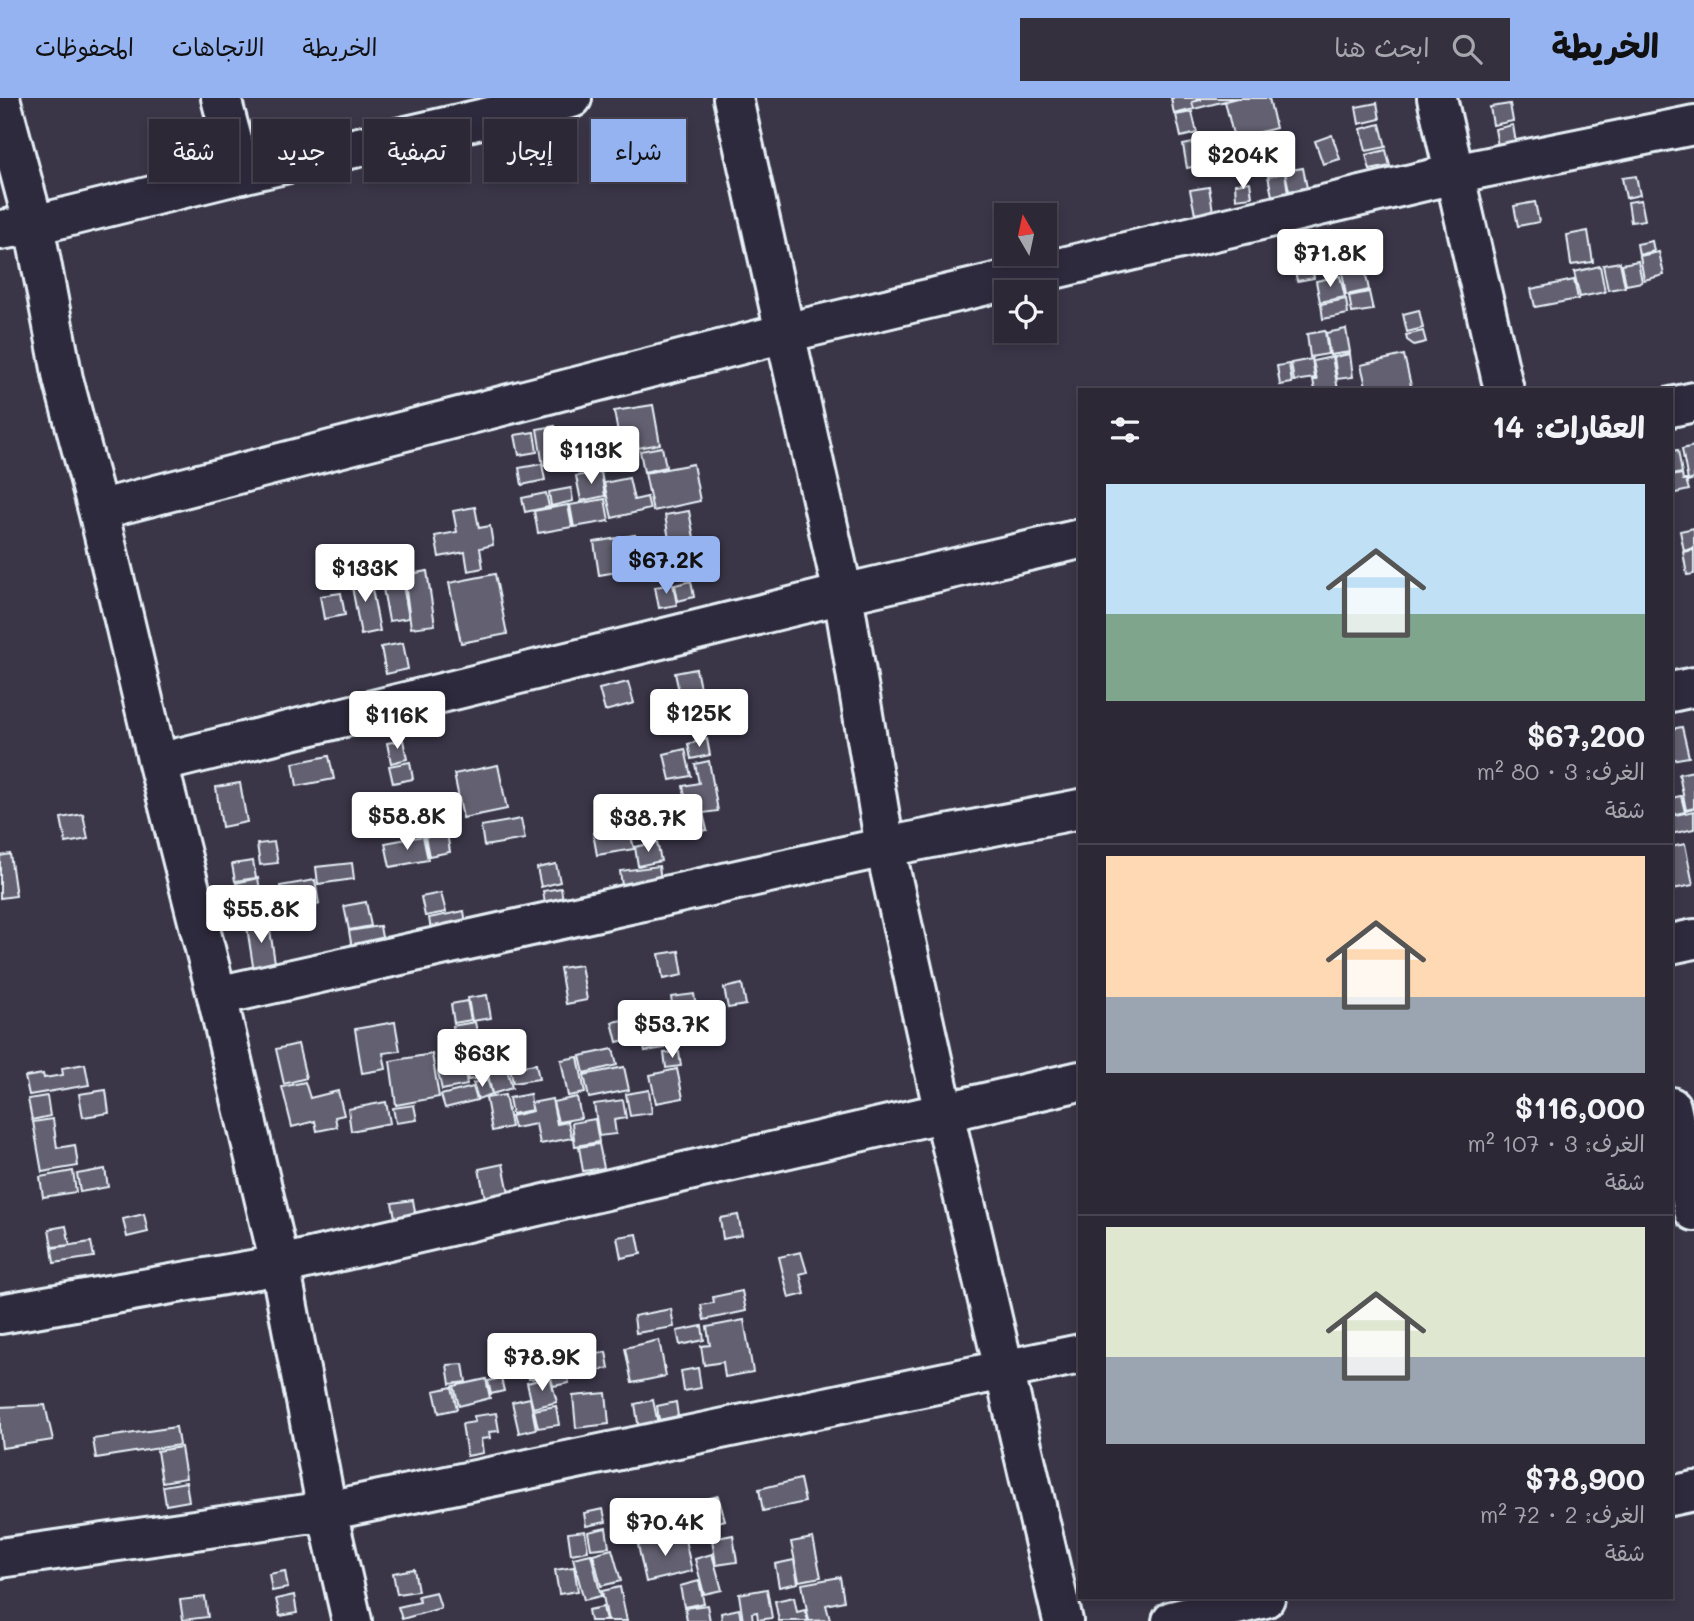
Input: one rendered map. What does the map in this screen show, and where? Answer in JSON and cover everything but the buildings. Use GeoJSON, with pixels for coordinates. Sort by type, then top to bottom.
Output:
{"type":"FeatureCollection","features":[{"type":"Feature","properties":{"kind":"street"},"geometry":{"type":"LineString","coordinates":[[221,98],[242,174]]}},
{"type":"Feature","properties":{"kind":"street"},"geometry":{"type":"LineString","coordinates":[[17,228],[572,98]]}},
{"type":"Feature","properties":{"kind":"street"},"geometry":{"type":"LineString","coordinates":[[733,98],[843,594],[885,847],[944,1113],[1063,1621]]}},
{"type":"Feature","properties":{"kind":"street"},"geometry":{"type":"LineString","coordinates":[[1437,98],[1504,388]]}},
{"type":"Feature","properties":{"kind":"street"},"geometry":{"type":"LineString","coordinates":[[0,99],[17,228],[98,510],[217,996],[279,1265],[327,1511],[352,1621]]}},
{"type":"Feature","properties":{"kind":"street"},"geometry":{"type":"LineString","coordinates":[[98,510],[785,333],[1454,174],[1694,125]]}},
{"type":"Feature","properties":{"kind":"street"},"geometry":{"type":"LineString","coordinates":[[1673,407],[1694,402]]}},
{"type":"Feature","properties":{"kind":"street"},"geometry":{"type":"LineString","coordinates":[[159,763],[843,594],[1078,540]]}},
{"type":"Feature","properties":{"kind":"street"},"geometry":{"type":"LineString","coordinates":[[1673,692],[1694,687]]}},
{"type":"Feature","properties":{"kind":"street"},"geometry":{"type":"LineString","coordinates":[[217,996],[885,847],[1078,809]]}},
{"type":"Feature","properties":{"kind":"street"},"geometry":{"type":"LineString","coordinates":[[1673,944],[1694,939]]}},
{"type":"Feature","properties":{"kind":"street"},"geometry":{"type":"LineString","coordinates":[[0,1314],[279,1265],[1078,1081]]}},
{"type":"Feature","properties":{"kind":"street"},"geometry":{"type":"LineString","coordinates":[[1673,1116],[1694,1214],[1673,1220]]}},
{"type":"Feature","properties":{"kind":"street"},"geometry":{"type":"LineString","coordinates":[[0,1558],[327,1511],[1078,1354]]}},
{"type":"Feature","properties":{"kind":"street"},"geometry":{"type":"LineString","coordinates":[[1673,1495],[1694,1490]]}},
{"type":"Feature","properties":{"kind":"street"},"geometry":{"type":"LineString","coordinates":[[1172,1621],[1261,1599]]}}]}
